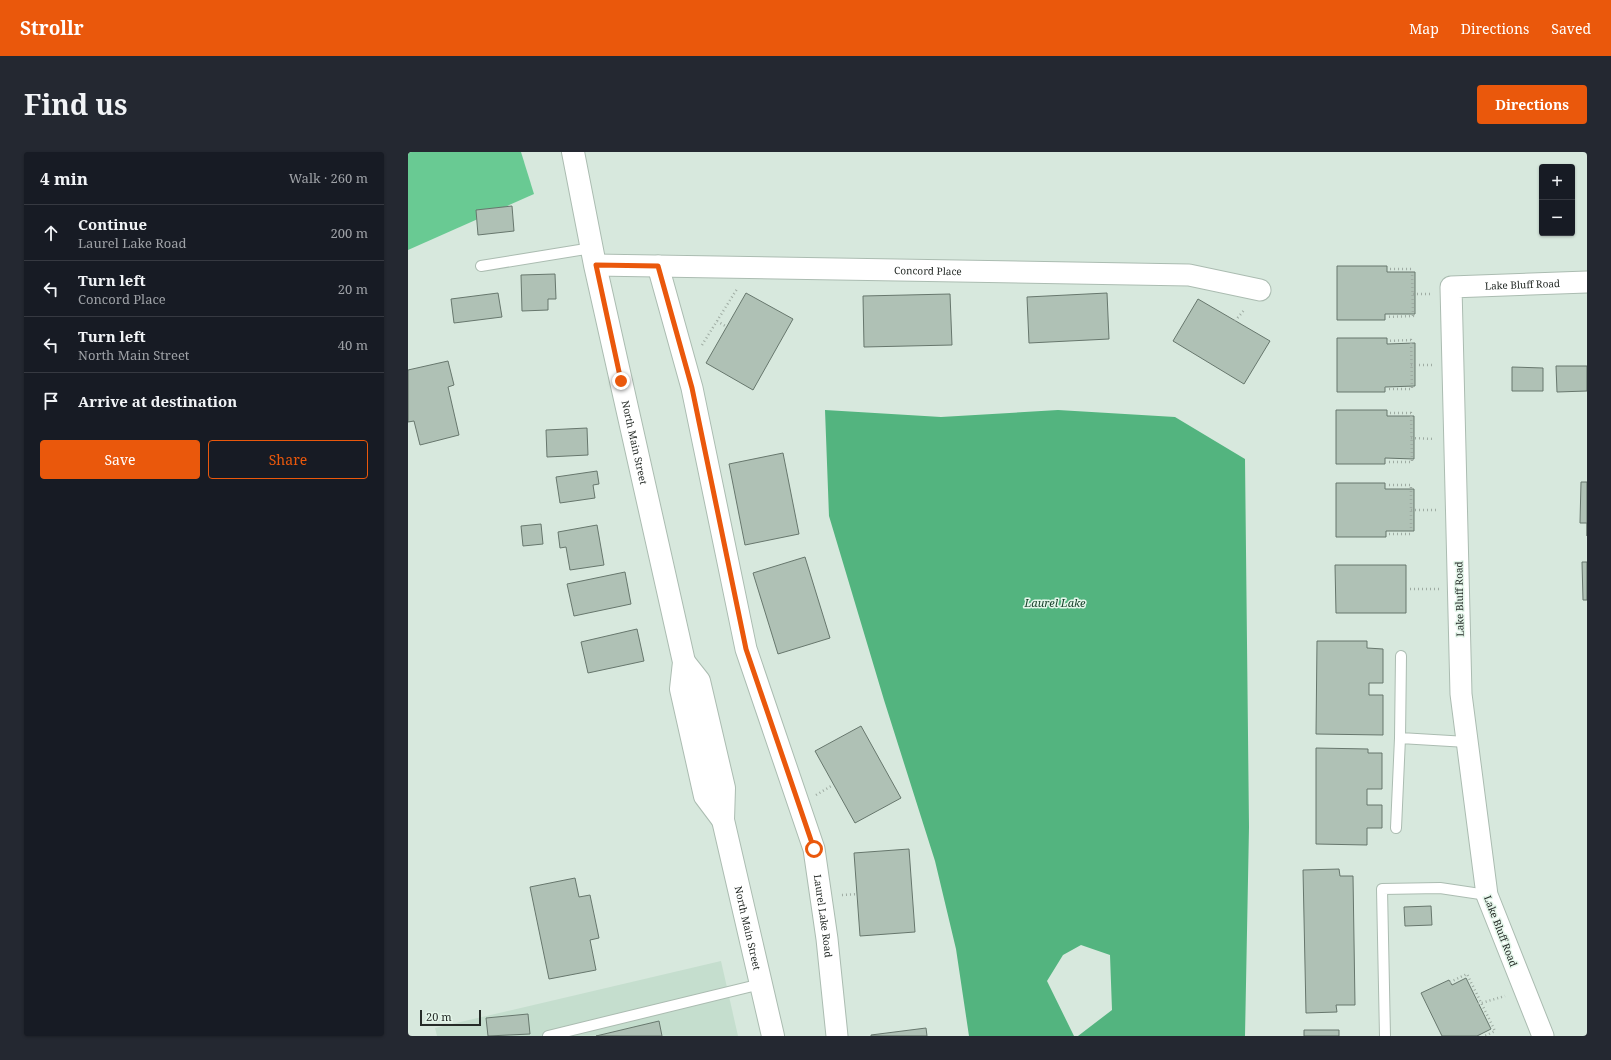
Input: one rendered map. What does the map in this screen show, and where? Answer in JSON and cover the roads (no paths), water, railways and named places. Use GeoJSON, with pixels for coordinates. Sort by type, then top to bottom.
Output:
{"type":"FeatureCollection","features":[{"type":"Feature","properties":{"kind":"main road","name":"North Main Street"},"geometry":{"type":"LineString","coordinates":[[573,152],[594,257],[684,662],[699,680],[724,788],[722,820],[773,1036]]}},
{"type":"Feature","properties":{"kind":"street","name":"Concord Place"},"geometry":{"type":"LineString","coordinates":[[594,257],[658,266],[1190,275],[1260,290]]}},
{"type":"Feature","properties":{"kind":"street","name":"Laurel Lake Road"},"geometry":{"type":"LineString","coordinates":[[658,266],[692,388],[746,649],[814,849],[827,939],[837,1036]]}},
{"type":"Feature","properties":{"kind":"street","name":"Lake Bluff Road"},"geometry":{"type":"LineString","coordinates":[[1543,1036],[1487,895],[1461,694],[1451,287],[1587,282]]}},
{"type":"Feature","properties":{"kind":"lane"},"geometry":{"type":"LineString","coordinates":[[481,266],[594,257]]}},
{"type":"Feature","properties":{"kind":"lane"},"geometry":{"type":"LineString","coordinates":[[1396,828],[1400,738],[1401,656]]}},
{"type":"Feature","properties":{"kind":"lane"},"geometry":{"type":"LineString","coordinates":[[1400,738],[1467,742]]}},
{"type":"Feature","properties":{"kind":"lane"},"geometry":{"type":"LineString","coordinates":[[1385,1036],[1382,889],[1440,888],[1487,895]]}},
{"type":"Feature","properties":{"kind":"lane"},"geometry":{"type":"LineString","coordinates":[[548,1036],[761,984]]}},
{"type":"Feature","properties":{"kind":"water","name":"Laurel Lake"},"geometry":{"type":"Polygon","coordinates":[[[825,410],[941,417],[1058,410],[1175,417],[1245,459],[1249,827],[1245,1036],[1078,1036],[1112,1010],[1110,955],[1081,945],[1063,955],[1047,981],[1074,1036],[969,1036],[956,949],[935,861],[884,700],[829,516],[825,410]]]}}]}
